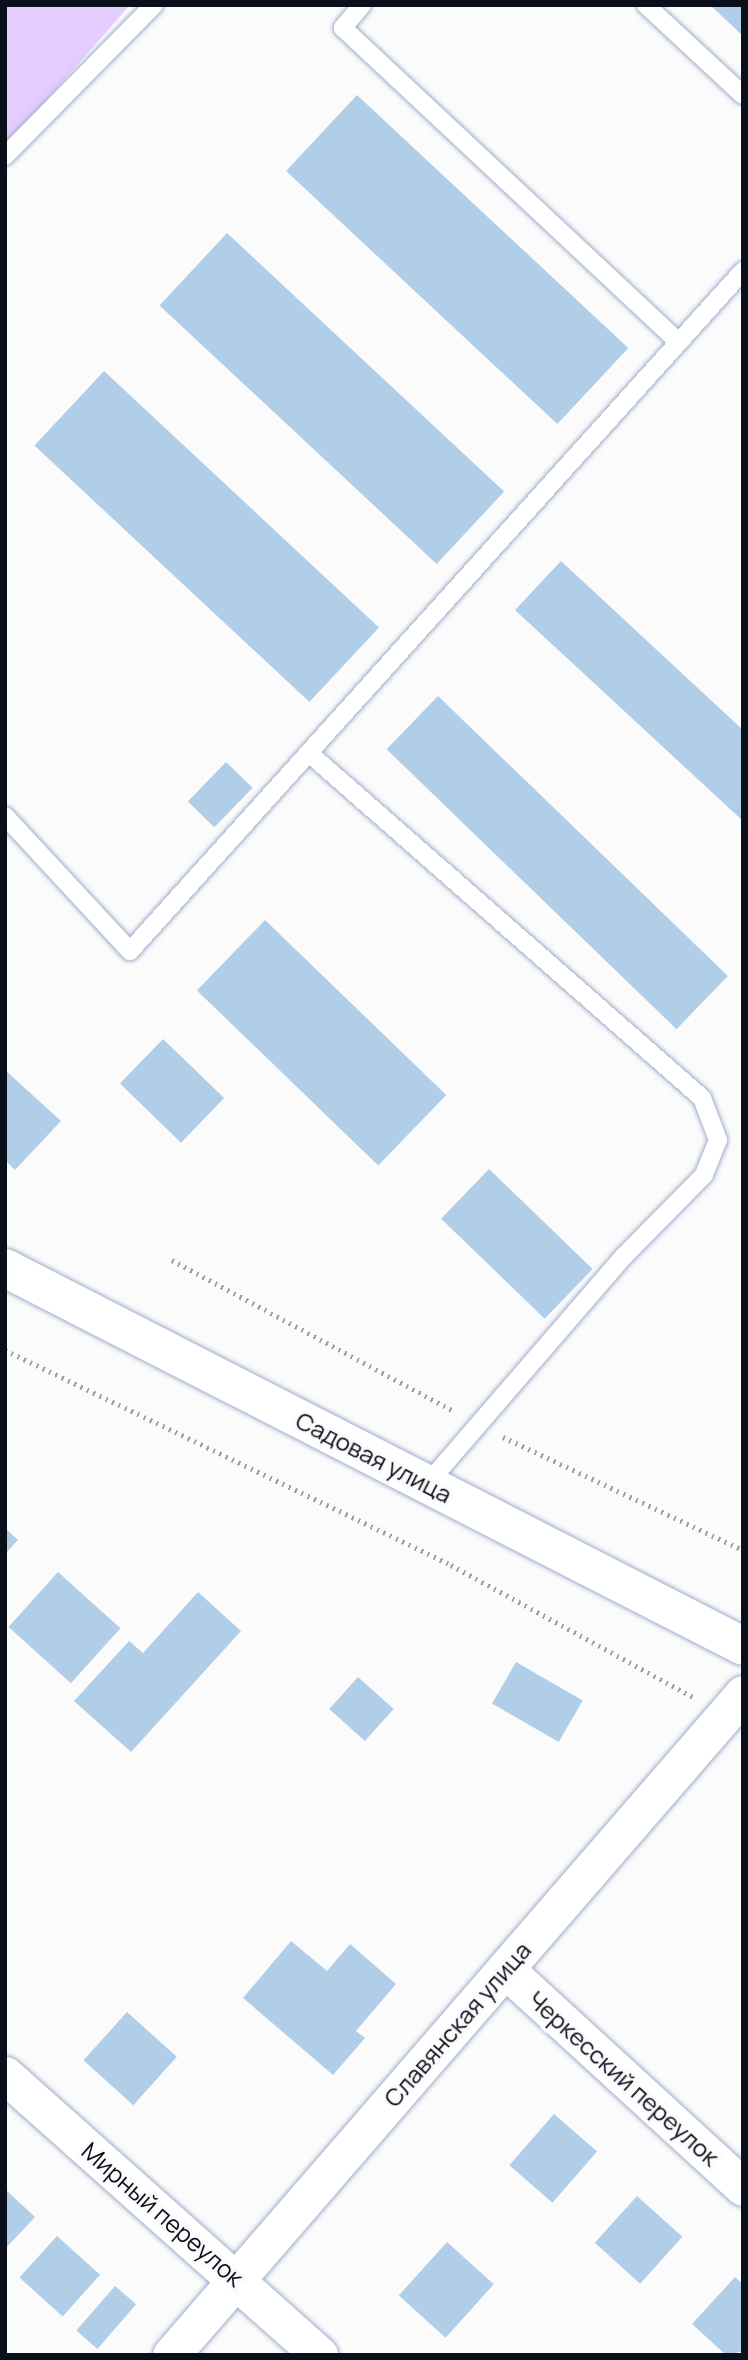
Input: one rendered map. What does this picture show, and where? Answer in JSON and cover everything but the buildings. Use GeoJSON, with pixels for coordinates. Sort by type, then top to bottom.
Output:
{"type":"FeatureCollection","features":[{"type":"Feature","properties":{"kind":"street","name":"Садовая улица"},"geometry":{"type":"LineString","coordinates":[[5,1268],[743,1646]]}},
{"type":"Feature","properties":{"kind":"street","name":"Славянская улица"},"geometry":{"type":"LineString","coordinates":[[171,2355],[734,1704]]}},
{"type":"Feature","properties":{"kind":"street","name":"Черкесский переулок"},"geometry":{"type":"LineString","coordinates":[[505,1969],[743,2187]]}},
{"type":"Feature","properties":{"kind":"street","name":"Мирный переулок"},"geometry":{"type":"LineString","coordinates":[[5,2075],[237,2278],[318,2355]]}},
{"type":"Feature","properties":{"kind":"lane"},"geometry":{"type":"LineString","coordinates":[[5,156],[154,5]]}},
{"type":"Feature","properties":{"kind":"lane"},"geometry":{"type":"LineString","coordinates":[[362,5],[343,28],[679,342]]}},
{"type":"Feature","properties":{"kind":"lane"},"geometry":{"type":"LineString","coordinates":[[646,5],[743,95]]}},
{"type":"Feature","properties":{"kind":"lane"},"geometry":{"type":"LineString","coordinates":[[5,816],[130,951],[743,271]]}},
{"type":"Feature","properties":{"kind":"lane"},"geometry":{"type":"LineString","coordinates":[[310,754],[702,1098],[718,1140],[704,1175],[624,1256],[427,1484]]}},
{"type":"Feature","properties":{"kind":"path"},"geometry":{"type":"LineString","coordinates":[[5,1350],[734,1704]]}},
{"type":"Feature","properties":{"kind":"shaded area"},"geometry":{"type":"Polygon","coordinates":[[[5,5],[130,5],[5,147],[5,5]]]}}]}
